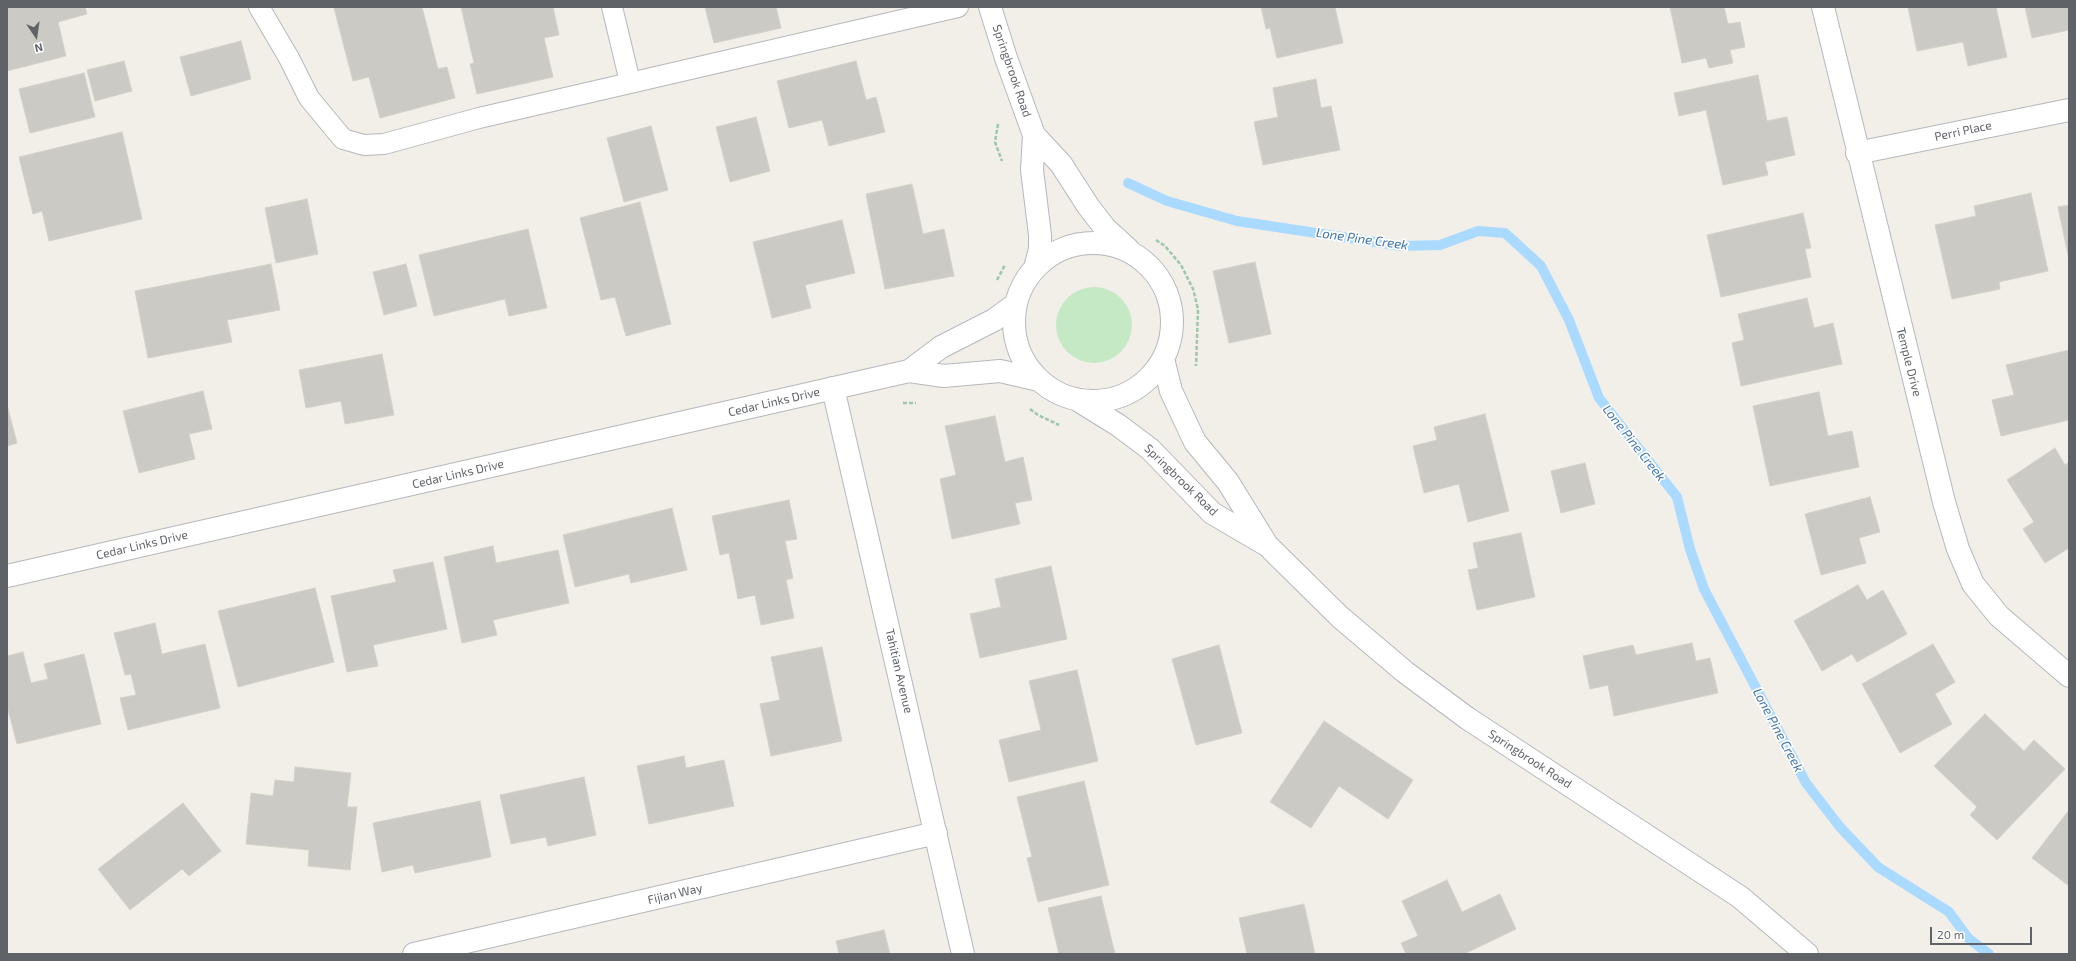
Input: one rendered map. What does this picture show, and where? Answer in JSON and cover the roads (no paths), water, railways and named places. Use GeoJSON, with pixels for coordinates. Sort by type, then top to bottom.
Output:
{"type":"FeatureCollection","features":[{"type":"Feature","properties":{"kind":"street","name":"Springbrook Road"},"geometry":{"type":"LineString","coordinates":[[990,7],[1006,58],[1034,135],[1061,164],[1088,206],[1106,228],[1130,252]]}},
{"type":"Feature","properties":{"kind":"street","name":"Temple Drive"},"geometry":{"type":"LineString","coordinates":[[1823,7],[1857,153],[1942,494],[1958,549],[1973,584],[1999,616],[2069,676]]}},
{"type":"Feature","properties":{"kind":"street","name":"Perri Place"},"geometry":{"type":"LineString","coordinates":[[1857,153],[2069,110]]}},
{"type":"Feature","properties":{"kind":"street","name":"Springbrook Road"},"geometry":{"type":"LineString","coordinates":[[1034,135],[1032,170],[1040,235],[1040,249],[1035,268]]}},
{"type":"Feature","properties":{"kind":"street"},"geometry":{"type":"LineString","coordinates":[[1090,243],[1111,244],[1130,252],[1148,264],[1161,280],[1169,298],[1173,319],[1170,340],[1163,359],[1152,375],[1136,389],[1117,397],[1096,401],[1076,399],[1056,392],[1039,380],[1026,364],[1017,345],[1014,325],[1016,304],[1023,285],[1035,268],[1051,255],[1070,246],[1090,243]]}},
{"type":"Feature","properties":{"kind":"street","name":"Cedar Links Drive"},"geometry":{"type":"LineString","coordinates":[[908,371],[941,347],[988,323],[1016,304]]}},
{"type":"Feature","properties":{"kind":"street","name":"Springbrook Road"},"geometry":{"type":"LineString","coordinates":[[1163,359],[1171,391],[1195,442],[1228,482],[1267,545],[1340,617],[1405,672],[1467,718],[1740,897],[1807,954]]}},
{"type":"Feature","properties":{"kind":"street","name":"Cedar Links Drive"},"geometry":{"type":"LineString","coordinates":[[7,576],[908,371],[944,376],[1000,371],[1039,380]]}},
{"type":"Feature","properties":{"kind":"street","name":"Tahitian Avenue"},"geometry":{"type":"LineString","coordinates":[[833,388],[963,954]]}},
{"type":"Feature","properties":{"kind":"street","name":"Springbrook Road"},"geometry":{"type":"LineString","coordinates":[[1076,399],[1150,448],[1212,513],[1267,545]]}},
{"type":"Feature","properties":{"kind":"street","name":"Fijian Way"},"geometry":{"type":"LineString","coordinates":[[414,954],[936,833]]}},
{"type":"Feature","properties":{"kind":"lane"},"geometry":{"type":"LineString","coordinates":[[259,7],[289,58],[309,98],[343,139],[364,145],[384,144],[478,118],[958,7]]}},
{"type":"Feature","properties":{"kind":"lane"},"geometry":{"type":"LineString","coordinates":[[612,7],[630,82]]}},
{"type":"Feature","properties":{"kind":"waterway","name":"Lone Pine Creek"},"geometry":{"type":"LineString","coordinates":[[1128,183],[1167,201],[1237,221],[1401,246],[1440,245],[1478,231],[1505,233],[1541,266],[1569,320],[1599,398],[1677,497],[1690,549],[1704,589],[1806,783],[1840,827],[1878,867],[1949,912],[1968,938],[1989,954]]}}]}
